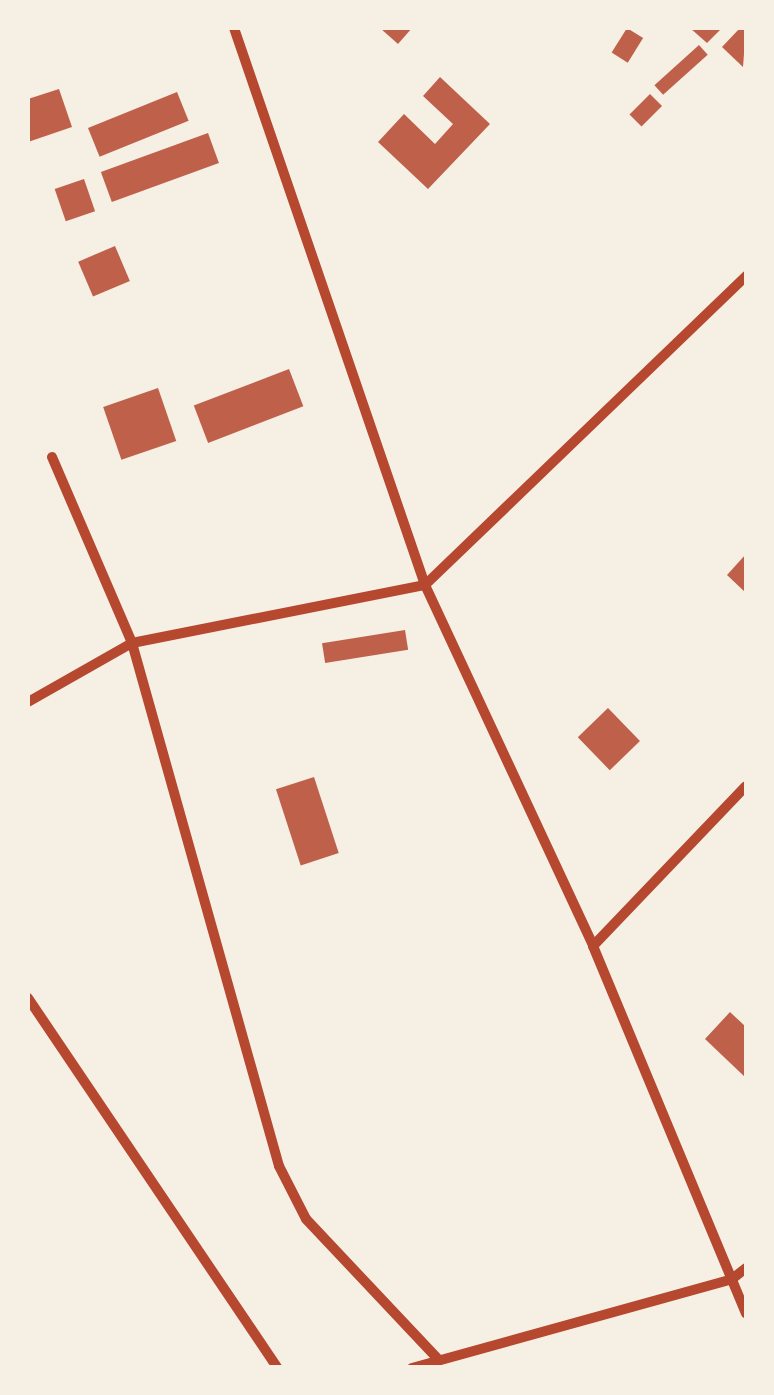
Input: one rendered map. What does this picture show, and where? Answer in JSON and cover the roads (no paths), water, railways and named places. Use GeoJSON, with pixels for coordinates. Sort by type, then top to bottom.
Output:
{"type":"FeatureCollection","features":[{"type":"Feature","properties":{"kind":"street"},"geometry":{"type":"LineString","coordinates":[[234,28],[425,585],[594,946],[746,1313]]}},
{"type":"Feature","properties":{"kind":"street"},"geometry":{"type":"LineString","coordinates":[[28,702],[132,642],[425,585],[746,276]]}},
{"type":"Feature","properties":{"kind":"street"},"geometry":{"type":"LineString","coordinates":[[52,457],[132,642],[279,1166],[306,1219],[437,1358]]}},
{"type":"Feature","properties":{"kind":"street"},"geometry":{"type":"LineString","coordinates":[[594,946],[746,786]]}},
{"type":"Feature","properties":{"kind":"street"},"geometry":{"type":"LineString","coordinates":[[28,998],[278,1368]]}},
{"type":"Feature","properties":{"kind":"street"},"geometry":{"type":"LineString","coordinates":[[412,1368],[437,1358],[732,1280],[746,1268]]}}]}
